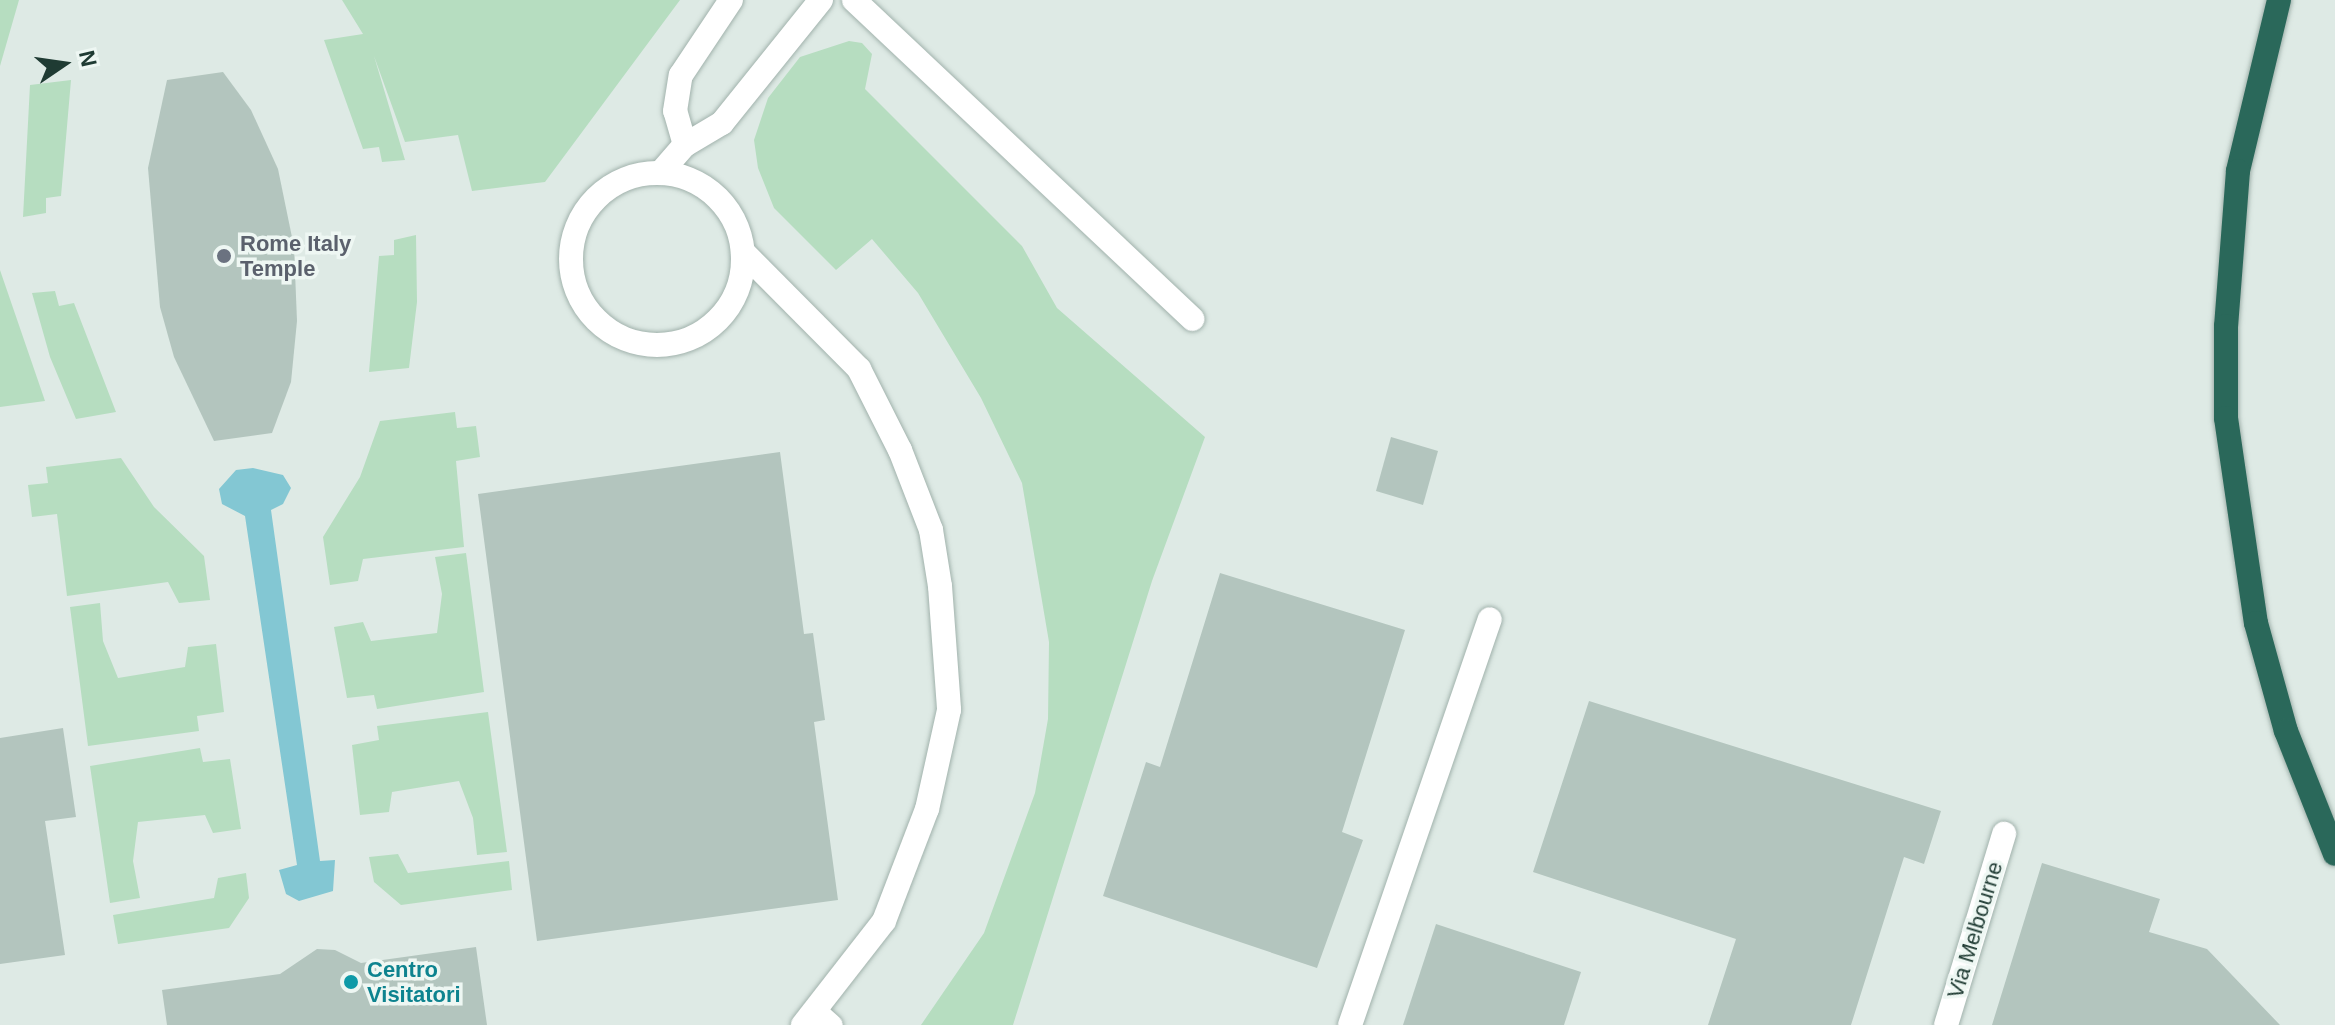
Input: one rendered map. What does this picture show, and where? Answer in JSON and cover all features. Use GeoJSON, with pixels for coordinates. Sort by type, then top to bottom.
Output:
{"type":"FeatureCollection","features":[{"type":"Feature","properties":{"kind":"highway"},"geometry":{"type":"LineString","coordinates":[[2279,0],[2238,171],[2226,326],[2226,418],[2256,623],[2286,731],[2334,851]]}},
{"type":"Feature","properties":{"kind":"street"},"geometry":{"type":"LineString","coordinates":[[685,145],[675,111],[681,75],[731,0]]}},
{"type":"Feature","properties":{"kind":"street"},"geometry":{"type":"LineString","coordinates":[[662,171],[685,145],[722,123],[821,0]]}},
{"type":"Feature","properties":{"kind":"street"},"geometry":{"type":"LineString","coordinates":[[854,0],[1193,319]]}},
{"type":"Feature","properties":{"kind":"street"},"geometry":{"type":"LineString","coordinates":[[662,171],[686,177],[717,197],[738,228],[743,252],[734,300],[700,335],[664,344],[628,341],[588,312],[570,266],[580,218],[614,182],[662,171]]}},
{"type":"Feature","properties":{"kind":"street"},"geometry":{"type":"LineString","coordinates":[[743,252],[859,369],[900,450],[931,530],[940,586],[949,710],[927,809],[884,921],[817,1020]]}},
{"type":"Feature","properties":{"kind":"street"},"geometry":{"type":"LineString","coordinates":[[1350,1025],[1490,619]]}},
{"type":"Feature","properties":{"kind":"street","name":"Via Melbourne"},"geometry":{"type":"LineString","coordinates":[[1946,1025],[2004,834]]}},
{"type":"Feature","properties":{"kind":"green space"},"geometry":{"type":"Polygon","coordinates":[[[0,0],[19,0],[0,66],[0,0]]]}},
{"type":"Feature","properties":{"kind":"green space"},"geometry":{"type":"Polygon","coordinates":[[[342,0],[680,0],[545,182],[472,191],[458,135],[405,142],[374,56],[405,160],[382,162],[379,147],[363,149],[324,40],[363,34],[342,0]]]}},
{"type":"Feature","properties":{"kind":"green space"},"geometry":{"type":"Polygon","coordinates":[[[849,41],[862,43],[872,54],[865,89],[1022,246],[1057,308],[1205,437],[1152,581],[1013,1025],[921,1025],[984,933],[1035,793],[1048,719],[1049,642],[1022,483],[981,398],[918,293],[872,239],[836,270],[774,208],[758,168],[754,140],[768,98],[800,57],[849,41]]]}},
{"type":"Feature","properties":{"kind":"green space"},"geometry":{"type":"Polygon","coordinates":[[[71,80],[61,196],[46,198],[46,213],[23,217],[30,85],[71,80]]]}},
{"type":"Feature","properties":{"kind":"green space"},"geometry":{"type":"Polygon","coordinates":[[[416,235],[417,302],[409,368],[369,372],[379,256],[394,255],[394,240],[416,235]]]}},
{"type":"Feature","properties":{"kind":"green space"},"geometry":{"type":"Polygon","coordinates":[[[0,270],[45,401],[0,407],[0,270]]]}},
{"type":"Feature","properties":{"kind":"green space"},"geometry":{"type":"Polygon","coordinates":[[[55,291],[59,306],[74,303],[116,412],[76,419],[50,357],[32,293],[55,291]]]}},
{"type":"Feature","properties":{"kind":"green space"},"geometry":{"type":"Polygon","coordinates":[[[455,412],[457,428],[476,426],[480,457],[456,461],[464,547],[363,559],[358,581],[330,585],[323,537],[360,477],[380,421],[455,412]]]}},
{"type":"Feature","properties":{"kind":"green space"},"geometry":{"type":"Polygon","coordinates":[[[121,458],[154,507],[204,556],[210,600],[179,603],[168,582],[67,596],[57,514],[32,517],[28,485],[48,483],[46,467],[121,458]]]}},
{"type":"Feature","properties":{"kind":"green space"},"geometry":{"type":"Polygon","coordinates":[[[466,553],[484,692],[377,709],[374,695],[347,698],[334,627],[363,622],[371,641],[437,633],[442,594],[435,557],[466,553]]]}},
{"type":"Feature","properties":{"kind":"green space"},"geometry":{"type":"Polygon","coordinates":[[[100,603],[103,641],[118,678],[185,667],[188,647],[216,644],[224,712],[197,716],[199,731],[88,746],[70,607],[100,603]]]}},
{"type":"Feature","properties":{"kind":"green space"},"geometry":{"type":"Polygon","coordinates":[[[488,712],[507,852],[477,855],[473,818],[459,781],[392,792],[389,812],[360,815],[352,745],[379,740],[377,726],[488,712]]]}},
{"type":"Feature","properties":{"kind":"green space"},"geometry":{"type":"Polygon","coordinates":[[[200,748],[203,762],[230,759],[241,829],[213,833],[205,815],[138,822],[133,861],[140,898],[110,903],[90,766],[200,748]]]}},
{"type":"Feature","properties":{"kind":"green space"},"geometry":{"type":"Polygon","coordinates":[[[398,854],[408,873],[509,861],[512,890],[401,905],[374,882],[369,857],[398,854]]]}},
{"type":"Feature","properties":{"kind":"green space"},"geometry":{"type":"Polygon","coordinates":[[[246,873],[249,898],[229,928],[118,944],[113,915],[214,898],[218,878],[246,873]]]}},
{"type":"Feature","properties":{"kind":"water"},"geometry":{"type":"Polygon","coordinates":[[[253,468],[283,475],[291,488],[283,504],[271,510],[320,861],[335,860],[333,891],[299,901],[286,894],[279,870],[297,865],[245,516],[222,504],[219,489],[236,470],[253,468]]]}},
{"type":"Feature","properties":{"kind":"building","name":"Rome Italy Temple"},"geometry":{"type":"Polygon","coordinates":[[[223,72],[251,110],[278,169],[294,247],[297,321],[291,382],[272,433],[214,441],[174,357],[160,307],[148,168],[167,80],[223,72]]]}},
{"type":"Feature","properties":{"kind":"building"},"geometry":{"type":"Polygon","coordinates":[[[1391,437],[1438,451],[1423,505],[1376,491],[1391,437]]]}},
{"type":"Feature","properties":{"kind":"building"},"geometry":{"type":"Polygon","coordinates":[[[780,452],[804,634],[813,633],[825,720],[814,722],[838,900],[537,941],[478,494],[780,452]]]}},
{"type":"Feature","properties":{"kind":"building"},"geometry":{"type":"Polygon","coordinates":[[[1220,573],[1405,630],[1342,832],[1363,840],[1317,968],[1103,896],[1146,762],[1160,767],[1220,573]]]}},
{"type":"Feature","properties":{"kind":"building"},"geometry":{"type":"Polygon","coordinates":[[[1589,701],[1941,811],[1924,864],[1904,857],[1851,1025],[1708,1025],[1736,939],[1533,872],[1589,701]]]}},
{"type":"Feature","properties":{"kind":"building"},"geometry":{"type":"Polygon","coordinates":[[[63,728],[76,817],[45,821],[65,955],[0,964],[0,738],[63,728]]]}},
{"type":"Feature","properties":{"kind":"building"},"geometry":{"type":"Polygon","coordinates":[[[2042,863],[2160,899],[2149,932],[2207,949],[2280,1025],[1992,1025],[2042,863]]]}},
{"type":"Feature","properties":{"kind":"building"},"geometry":{"type":"Polygon","coordinates":[[[1436,924],[1581,972],[1564,1025],[1403,1025],[1436,924]]]}},
{"type":"Feature","properties":{"kind":"building","name":"Centro Visitatori"},"geometry":{"type":"Polygon","coordinates":[[[476,947],[487,1025],[167,1025],[162,990],[280,974],[317,949],[335,950],[361,963],[476,947]]]}},
{"type":"Feature","properties":{"kind":"place","name":"Rome Italy Temple"},"geometry":{"type":"Point","coordinates":[224,256]}},
{"type":"Feature","properties":{"kind":"place","name":"Centro Visitatori"},"geometry":{"type":"Point","coordinates":[351,982]}}]}
